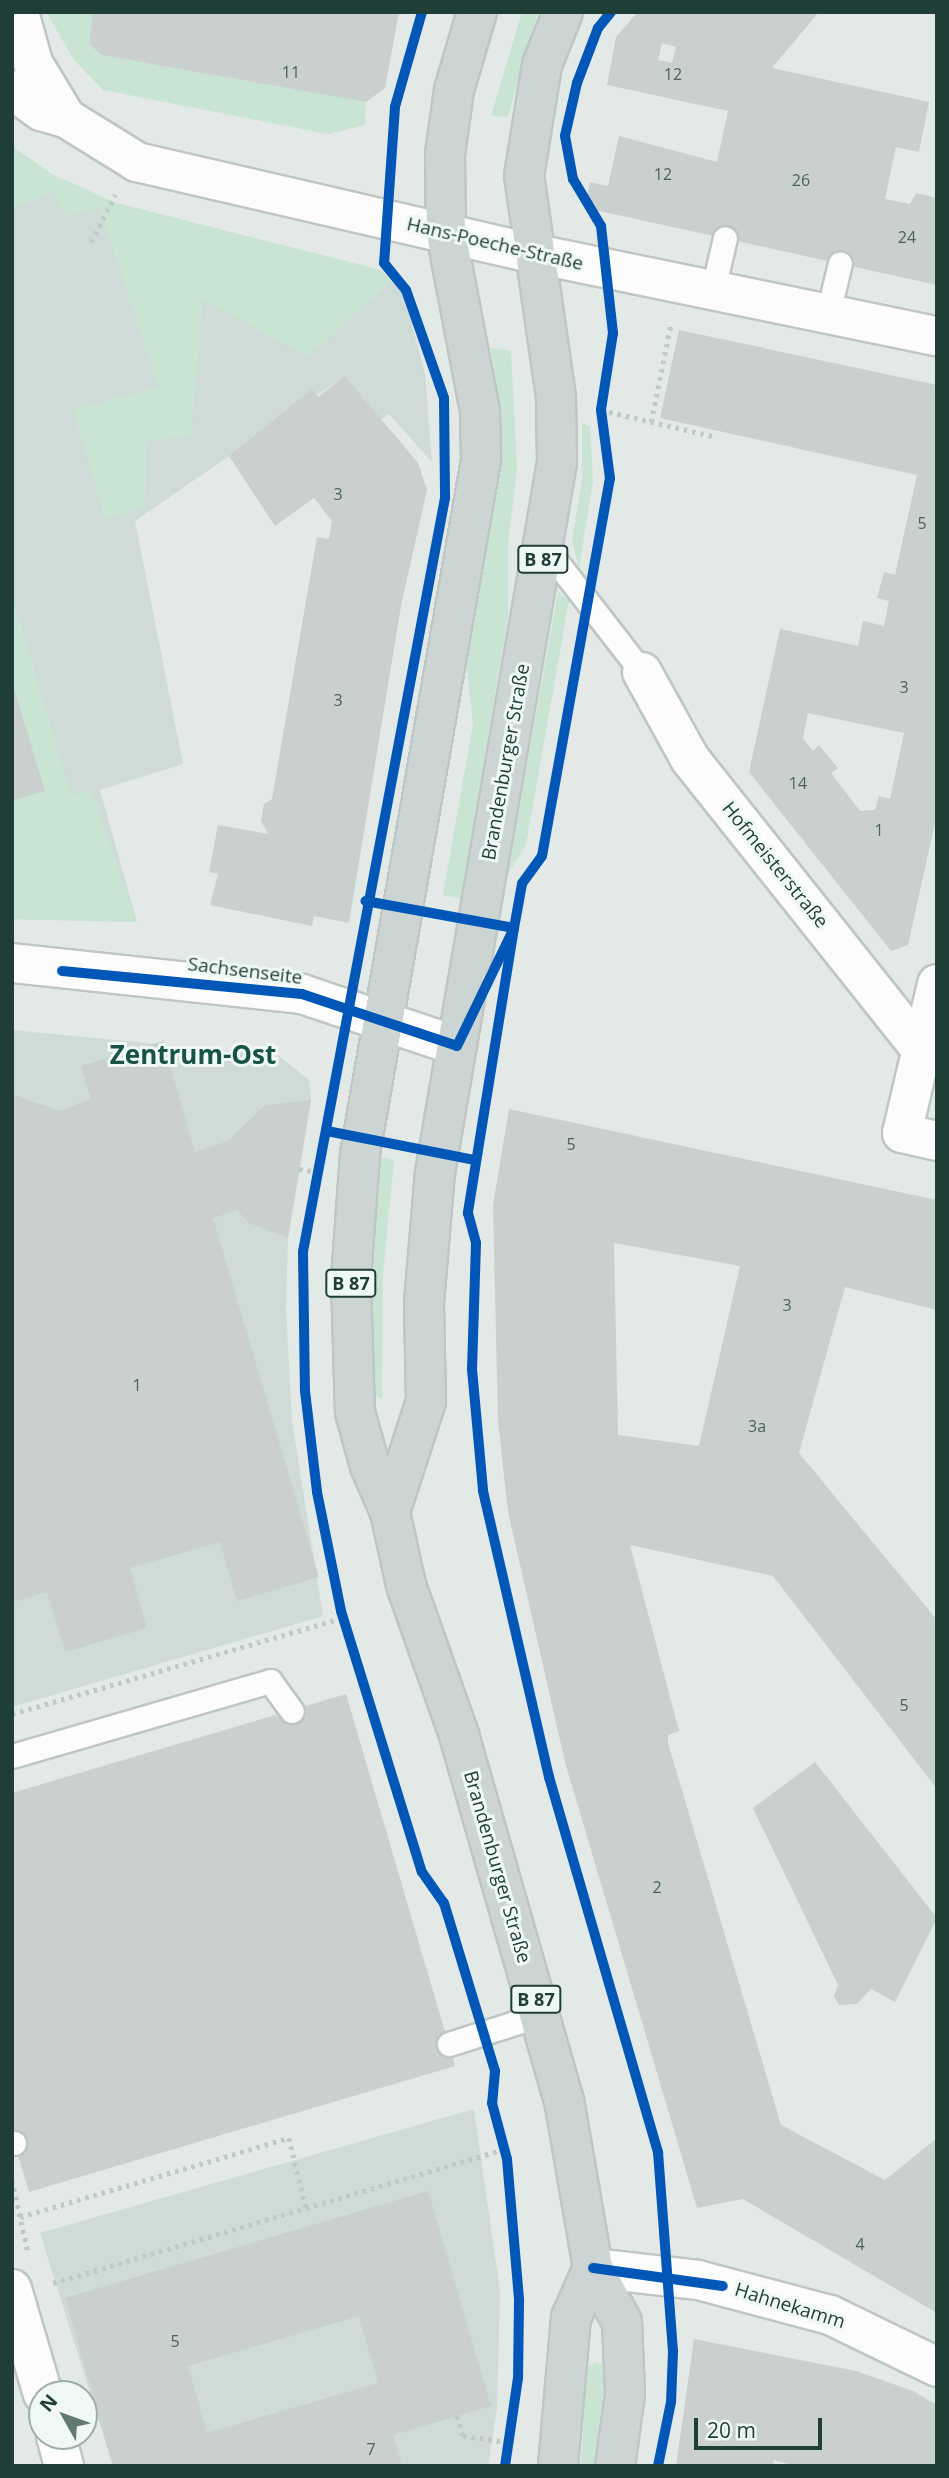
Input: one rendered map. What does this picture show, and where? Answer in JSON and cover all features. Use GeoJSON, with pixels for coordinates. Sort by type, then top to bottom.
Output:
{"type":"FeatureCollection","features":[{"type":"Feature","properties":{"kind":"main road","name":"Brandenburger Straße"},"geometry":{"type":"LineString","coordinates":[[477,12],[454,90],[445,154],[446,233],[480,411],[481,460],[360,1154],[351,1318],[355,1412],[390,1512],[406,1585],[459,1735],[540,2015],[577,2152],[593,2268],[622,2322],[625,2395],[615,2466]]}},
{"type":"Feature","properties":{"kind":"main road","name":"Brandenburger Straße"},"geometry":{"type":"LineString","coordinates":[[390,1512],[426,1401],[427,1242],[457,1046],[545,547],[557,461],[556,397],[531,253],[524,176],[529,119],[563,12]]}},
{"type":"Feature","properties":{"kind":"main road"},"geometry":{"type":"LineString","coordinates":[[558,2466],[571,2318],[593,2268]]}},
{"type":"Feature","properties":{"kind":"street","name":"Hans-Poeche-Straße"},"geometry":{"type":"LineString","coordinates":[[19,12],[33,63],[66,118]]}},
{"type":"Feature","properties":{"kind":"street","name":"Hans-Poeche-Straße"},"geometry":{"type":"LineString","coordinates":[[12,90],[41,111],[66,118],[137,162],[531,253],[937,336]]}},
{"type":"Feature","properties":{"kind":"street","name":"Hofmeisterstraße"},"geometry":{"type":"LineString","coordinates":[[642,671],[691,759],[921,1049]]}},
{"type":"Feature","properties":{"kind":"street","name":"Sachsenseite"},"geometry":{"type":"LineString","coordinates":[[12,963],[302,994],[457,1046]]}},
{"type":"Feature","properties":{"kind":"street"},"geometry":{"type":"LineString","coordinates":[[919,1137],[921,1049],[937,984]]}},
{"type":"Feature","properties":{"kind":"street","name":"Hahnekamm"},"geometry":{"type":"LineString","coordinates":[[593,2268],[698,2280],[830,2315],[937,2367]]}},
{"type":"Feature","properties":{"kind":"street"},"geometry":{"type":"LineString","coordinates":[[30,2287],[41,2380]]}},
{"type":"Feature","properties":{"kind":"lane"},"geometry":{"type":"LineString","coordinates":[[696,286],[725,238]]}},
{"type":"Feature","properties":{"kind":"lane"},"geometry":{"type":"LineString","coordinates":[[828,313],[840,263]]}},
{"type":"Feature","properties":{"kind":"lane"},"geometry":{"type":"LineString","coordinates":[[545,547],[642,671]]}},
{"type":"Feature","properties":{"kind":"lane"},"geometry":{"type":"LineString","coordinates":[[12,1756],[270,1681],[292,1711]]}},
{"type":"Feature","properties":{"kind":"lane"},"geometry":{"type":"LineString","coordinates":[[449,2045],[540,2015]]}},
{"type":"Feature","properties":{"kind":"path"},"geometry":{"type":"LineString","coordinates":[[91,242],[137,162]]}},
{"type":"Feature","properties":{"kind":"path"},"geometry":{"type":"LineString","coordinates":[[651,422],[696,286]]}},
{"type":"Feature","properties":{"kind":"path"},"geometry":{"type":"LineString","coordinates":[[601,410],[717,437]]}},
{"type":"Feature","properties":{"kind":"path"},"geometry":{"type":"LineString","coordinates":[[299,1169],[317,1172]]}},
{"type":"Feature","properties":{"kind":"path"},"geometry":{"type":"LineString","coordinates":[[12,1714],[344,1618]]}},
{"type":"Feature","properties":{"kind":"path"},"geometry":{"type":"LineString","coordinates":[[20,2217],[289,2138],[306,2207]]}},
{"type":"Feature","properties":{"kind":"path"},"geometry":{"type":"LineString","coordinates":[[30,2287],[504,2149]]}},
{"type":"Feature","properties":{"kind":"path"},"geometry":{"type":"LineString","coordinates":[[457,2416],[463,2436],[509,2442]]}},
{"type":"Feature","properties":{"kind":"shaded area"},"geometry":{"type":"Polygon","coordinates":[[[12,146],[51,174],[116,203],[380,270],[404,294],[425,374],[432,462],[389,414],[374,425],[338,381],[135,521],[183,764],[100,790],[137,922],[12,919],[12,146]]]}},
{"type":"Feature","properties":{"kind":"shaded area"},"geometry":{"type":"Polygon","coordinates":[[[12,1030],[279,1056],[309,1080],[311,1100],[288,1238],[286,1309],[292,1421],[323,1616],[12,1707],[12,1030]]]}},
{"type":"Feature","properties":{"kind":"shaded area"},"geometry":{"type":"Polygon","coordinates":[[[474,2109],[500,2291],[497,2408],[488,2466],[113,2466],[98,2418],[98,2380],[86,2380],[40,2233],[474,2109]]]}},
{"type":"Feature","properties":{"kind":"green space"},"geometry":{"type":"Polygon","coordinates":[[[46,12],[93,12],[89,44],[101,55],[366,102],[365,125],[328,134],[103,90],[74,60],[46,12]]]}},
{"type":"Feature","properties":{"kind":"green space"},"geometry":{"type":"Polygon","coordinates":[[[522,12],[538,12],[508,117],[491,116],[522,12]]]}},
{"type":"Feature","properties":{"kind":"green space"},"geometry":{"type":"Polygon","coordinates":[[[12,146],[51,174],[116,203],[380,270],[391,281],[308,357],[203,299],[191,437],[147,440],[145,507],[105,519],[73,410],[158,387],[99,207],[68,217],[52,192],[12,209],[12,146]]]}},
{"type":"Feature","properties":{"kind":"green space"},"geometry":{"type":"Polygon","coordinates":[[[491,348],[511,351],[517,469],[508,544],[508,617],[461,898],[443,895],[473,724],[466,659],[471,622],[500,477],[502,422],[491,348]]]}},
{"type":"Feature","properties":{"kind":"green space"},"geometry":{"type":"Polygon","coordinates":[[[582,423],[590,426],[593,481],[579,569],[572,541],[582,481],[582,423]]]}},
{"type":"Feature","properties":{"kind":"green space"},"geometry":{"type":"Polygon","coordinates":[[[558,592],[569,600],[526,845],[507,875],[558,592]]]}},
{"type":"Feature","properties":{"kind":"green space"},"geometry":{"type":"Polygon","coordinates":[[[12,593],[71,795],[91,790],[137,922],[12,919],[12,801],[45,791],[12,681],[12,593]]]}},
{"type":"Feature","properties":{"kind":"green space"},"geometry":{"type":"Polygon","coordinates":[[[380,1157],[394,1160],[383,1274],[382,1399],[373,1394],[371,1323],[380,1157]]]}},
{"type":"Feature","properties":{"kind":"green space"},"geometry":{"type":"Polygon","coordinates":[[[598,2362],[606,2369],[594,2466],[581,2466],[587,2366],[598,2362]]]}},
{"type":"Feature","properties":{"kind":"building"},"geometry":{"type":"Polygon","coordinates":[[[93,12],[399,12],[385,88],[366,102],[101,55],[89,44],[93,12]]]}},
{"type":"Feature","properties":{"kind":"building"},"geometry":{"type":"Polygon","coordinates":[[[638,12],[819,12],[772,68],[929,102],[919,152],[896,147],[885,199],[910,204],[916,193],[937,198],[937,285],[595,210],[587,199],[590,182],[608,186],[619,136],[717,162],[728,111],[607,85],[616,37],[638,12]],[[662,43],[658,60],[672,63],[676,47],[662,43]]]}},
{"type":"Feature","properties":{"kind":"building"},"geometry":{"type":"Polygon","coordinates":[[[679,330],[937,385],[937,814],[908,945],[891,951],[749,772],[780,629],[858,646],[863,621],[884,626],[889,601],[877,598],[884,572],[895,575],[917,475],[660,418],[679,330]],[[808,713],[803,738],[813,751],[819,745],[838,768],[831,773],[860,811],[875,810],[879,796],[890,799],[904,733],[808,713]]]}},
{"type":"Feature","properties":{"kind":"building"},"geometry":{"type":"Polygon","coordinates":[[[345,376],[418,463],[427,490],[401,606],[349,923],[314,916],[312,926],[210,905],[218,874],[209,872],[218,825],[268,834],[261,821],[264,804],[272,799],[317,537],[329,539],[332,521],[314,498],[275,526],[229,456],[312,389],[318,397],[345,376]]]}},
{"type":"Feature","properties":{"kind":"building"},"geometry":{"type":"Polygon","coordinates":[[[12,683],[45,791],[12,801],[12,683]]]}},
{"type":"Feature","properties":{"kind":"building"},"geometry":{"type":"Polygon","coordinates":[[[163,1041],[195,1152],[228,1141],[264,1106],[311,1100],[288,1238],[249,1223],[237,1210],[213,1218],[319,1577],[237,1601],[220,1542],[130,1568],[147,1628],[65,1652],[47,1592],[12,1602],[12,1094],[59,1111],[91,1099],[81,1066],[163,1041]]]}},
{"type":"Feature","properties":{"kind":"building"},"geometry":{"type":"Polygon","coordinates":[[[509,1109],[937,1200],[937,1310],[845,1287],[799,1453],[937,1620],[937,1789],[773,1576],[630,1545],[679,1731],[668,1735],[668,1743],[781,2125],[885,2180],[937,2138],[937,2313],[743,2199],[697,2208],[565,1762],[508,1512],[498,1421],[493,1205],[509,1109]],[[614,1243],[618,1435],[699,1446],[740,1266],[614,1243]]]}},
{"type":"Feature","properties":{"kind":"building"},"geometry":{"type":"Polygon","coordinates":[[[346,1694],[455,2066],[29,2192],[12,2136],[12,1793],[346,1694]]]}},
{"type":"Feature","properties":{"kind":"building"},"geometry":{"type":"Polygon","coordinates":[[[815,1762],[937,1918],[895,2002],[871,1989],[857,2004],[839,2005],[834,1996],[838,1985],[753,1808],[815,1762]]]}},
{"type":"Feature","properties":{"kind":"building"},"geometry":{"type":"Polygon","coordinates":[[[428,2191],[491,2406],[393,2435],[402,2466],[113,2466],[98,2414],[98,2380],[88,2380],[65,2298],[428,2191]],[[359,2316],[188,2366],[207,2433],[378,2383],[359,2316]]]}},
{"type":"Feature","properties":{"kind":"building"},"geometry":{"type":"Polygon","coordinates":[[[694,2339],[856,2371],[913,2391],[937,2405],[937,2466],[795,2466],[774,2460],[773,2466],[676,2466],[694,2339]]]}},
{"type":"Feature","properties":{"kind":"cycle path"},"geometry":{"type":"LineString","coordinates":[[422,12],[395,107],[384,263],[406,290],[444,398],[445,498],[303,1252],[305,1391],[317,1492],[341,1611],[422,1872],[444,1903],[495,2071],[492,2103],[507,2159],[519,2300],[518,2378],[505,2466]]}},
{"type":"Feature","properties":{"kind":"cycle path"},"geometry":{"type":"LineString","coordinates":[[611,12],[598,28],[577,83],[565,136],[573,179],[601,226],[613,333],[601,410],[610,478],[542,856],[522,884],[468,1213],[476,1243],[472,1369],[483,1491],[549,1777],[658,2152],[673,2351],[671,2402],[658,2466]]}},
{"type":"Feature","properties":{"kind":"cycle path"},"geometry":{"type":"LineString","coordinates":[[62,971],[302,994],[457,1046],[514,928],[365,901]]}},
{"type":"Feature","properties":{"kind":"cycle path"},"geometry":{"type":"LineString","coordinates":[[327,1131],[475,1160]]}},
{"type":"Feature","properties":{"kind":"cycle path"},"geometry":{"type":"LineString","coordinates":[[593,2268],[723,2286]]}},
{"type":"Feature","properties":{"kind":"district","name":"Zentrum-Ost"},"geometry":{"type":"Point","coordinates":[193,1055]}}]}
